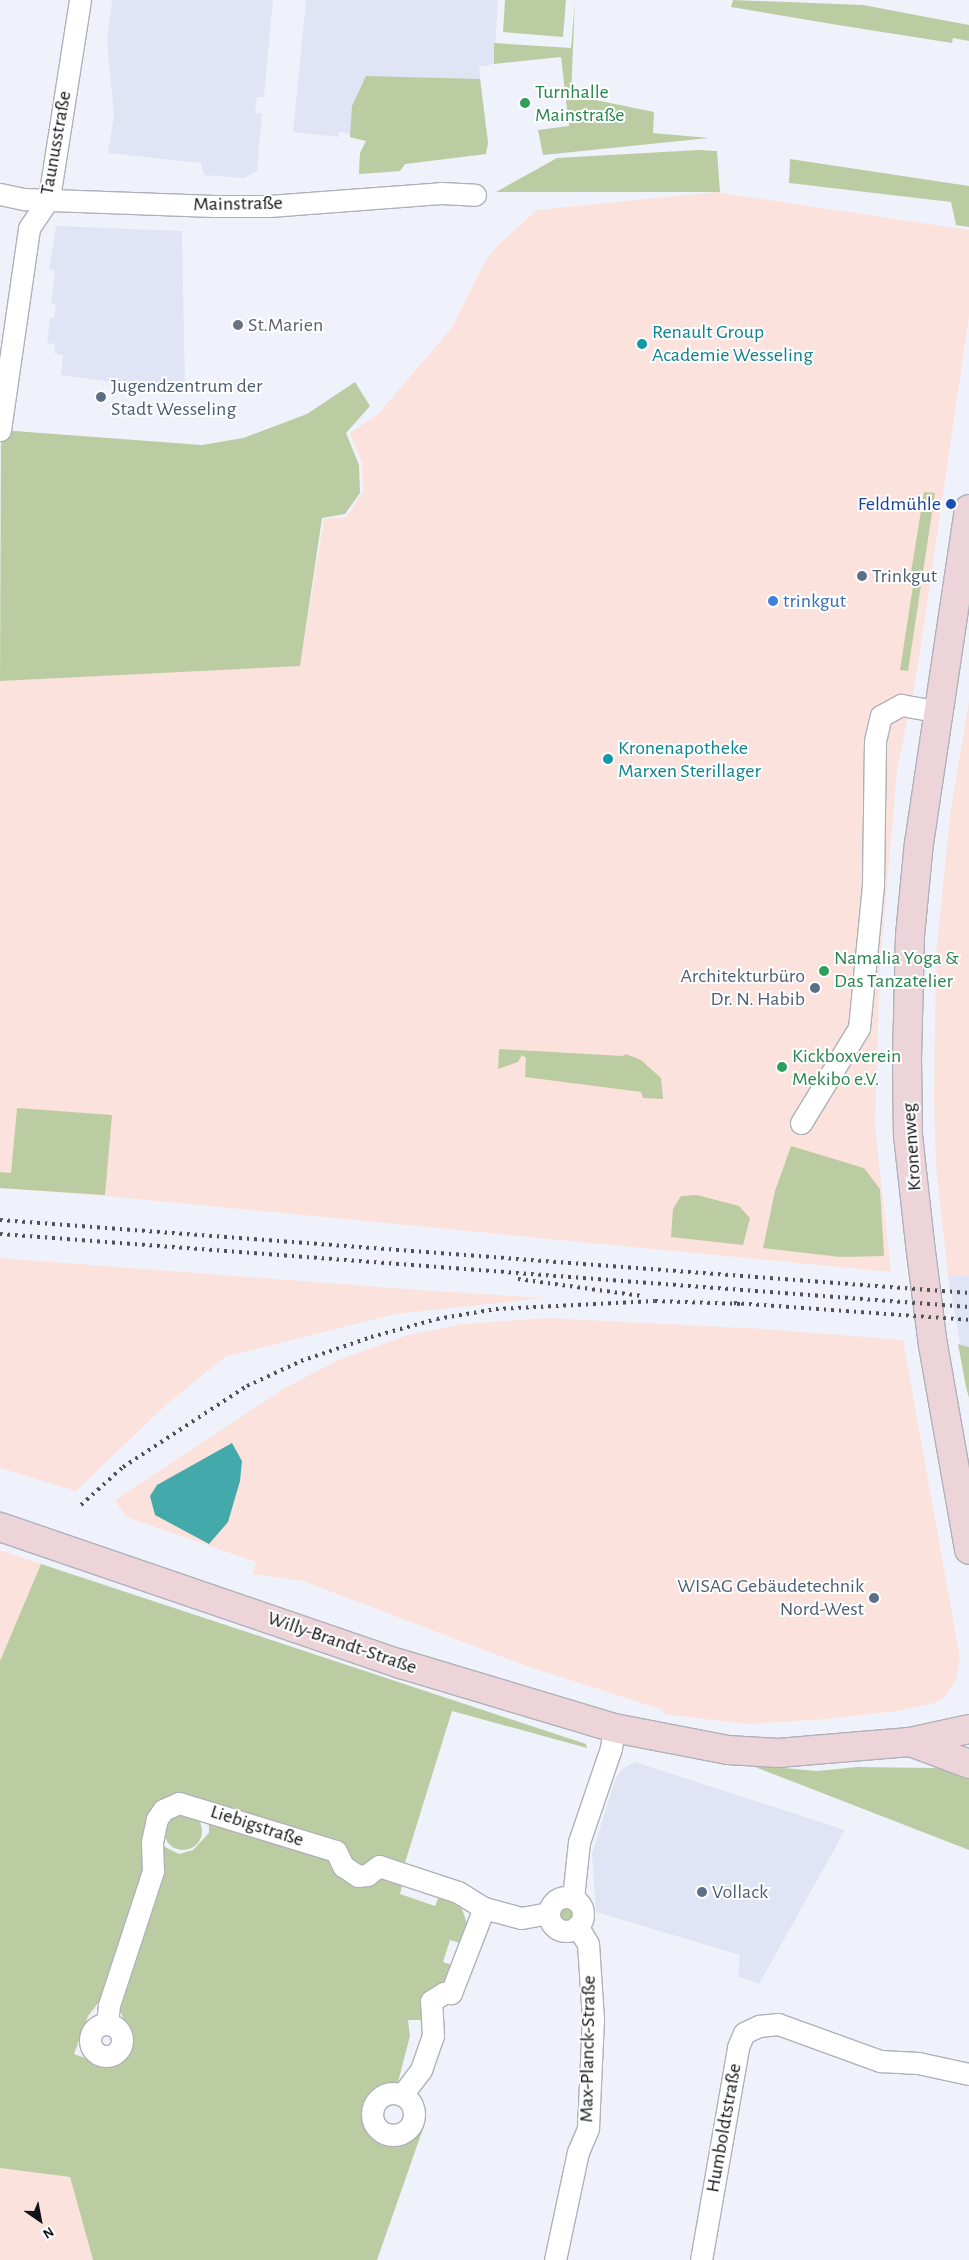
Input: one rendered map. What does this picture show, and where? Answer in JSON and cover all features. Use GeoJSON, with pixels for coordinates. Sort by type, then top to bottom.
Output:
{"type":"FeatureCollection","features":[{"type":"Feature","properties":{"kind":"main road","name":"Kronenweg"},"geometry":{"type":"LineString","coordinates":[[969,509],[919,842],[910,936],[908,1135],[933,1345],[969,1550]]}},
{"type":"Feature","properties":{"kind":"main road","name":"Willy-Brandt-Straße"},"geometry":{"type":"LineString","coordinates":[[0,1527],[401,1664],[614,1728],[728,1750],[778,1752],[910,1742],[969,1729]]}},
{"type":"Feature","properties":{"kind":"main road"},"geometry":{"type":"LineString","coordinates":[[910,1742],[969,1764]]}},
{"type":"Feature","properties":{"kind":"street","name":"Taunusstraße"},"geometry":{"type":"LineString","coordinates":[[0,430],[30,228],[48,198],[80,0]]}},
{"type":"Feature","properties":{"kind":"street","name":"Mainstraße"},"geometry":{"type":"LineString","coordinates":[[0,194],[24,199],[48,198],[259,206],[441,193],[476,195]]}},
{"type":"Feature","properties":{"kind":"street"},"geometry":{"type":"LineString","coordinates":[[802,1123],[859,1028],[873,884],[875,741],[881,716],[901,706],[938,712]]}},
{"type":"Feature","properties":{"kind":"street","name":"Max-Planck-Straße"},"geometry":{"type":"LineString","coordinates":[[555,2260],[578,2152],[588,2128],[593,2019],[588,1944],[578,1926],[582,1911],[573,1898],[579,1842],[611,1748],[614,1728]]}},
{"type":"Feature","properties":{"kind":"street","name":"Liebigstraße"},"geometry":{"type":"LineString","coordinates":[[107,2024],[109,2005],[153,1871],[154,1830],[157,1819],[170,1806],[191,1804],[336,1851],[343,1866],[358,1876],[367,1875],[379,1866],[458,1892],[484,1908],[522,1918],[549,1913]]}},
{"type":"Feature","properties":{"kind":"street"},"geometry":{"type":"LineString","coordinates":[[573,1898],[566,1897],[554,1901],[549,1913],[550,1920],[559,1929],[572,1929],[578,1926]]}},
{"type":"Feature","properties":{"kind":"street"},"geometry":{"type":"LineString","coordinates":[[402,2095],[421,2070],[433,2036],[431,2001],[444,1992],[451,1993],[484,1908]]}},
{"type":"Feature","properties":{"kind":"street","name":"Humboldtstraße"},"geometry":{"type":"LineString","coordinates":[[701,2260],[738,2047],[744,2033],[759,2026],[778,2024],[880,2061],[918,2063],[969,2074]]}},
{"type":"Feature","properties":{"kind":"shaded area"},"geometry":{"type":"Polygon","coordinates":[[[112,0],[273,0],[264,97],[257,97],[255,113],[262,114],[257,171],[244,178],[204,175],[201,163],[108,153],[114,116],[107,41],[112,0]]]}},
{"type":"Feature","properties":{"kind":"shaded area"},"geometry":{"type":"Polygon","coordinates":[[[306,0],[498,0],[494,64],[479,67],[488,143],[486,154],[405,164],[400,171],[359,174],[360,153],[366,141],[350,137],[350,134],[339,132],[339,137],[293,132],[306,0]]]}},
{"type":"Feature","properties":{"kind":"shaded area"},"geometry":{"type":"Polygon","coordinates":[[[715,192],[969,230],[969,316],[917,672],[897,771],[880,965],[875,1126],[891,1272],[106,1196],[0,1188],[0,681],[300,665],[324,519],[346,517],[363,492],[362,462],[350,433],[378,414],[451,329],[486,260],[499,244],[537,210],[715,192]]]}},
{"type":"Feature","properties":{"kind":"shaded area"},"geometry":{"type":"Polygon","coordinates":[[[56,226],[182,231],[185,385],[163,382],[162,389],[61,375],[63,355],[54,353],[55,344],[47,343],[50,318],[54,318],[56,304],[51,304],[55,271],[49,269],[56,226]]]}},
{"type":"Feature","properties":{"kind":"shaded area"},"geometry":{"type":"Polygon","coordinates":[[[969,701],[969,1276],[948,1275],[936,1166],[934,1096],[936,954],[951,808],[969,701]]]}},
{"type":"Feature","properties":{"kind":"shaded area"},"geometry":{"type":"Polygon","coordinates":[[[0,1258],[545,1298],[395,1314],[225,1357],[167,1404],[76,1491],[0,1468],[0,1258]]]}},
{"type":"Feature","properties":{"kind":"shaded area"},"geometry":{"type":"Polygon","coordinates":[[[948,1275],[969,1276],[969,1347],[960,1344],[948,1275]]]}},
{"type":"Feature","properties":{"kind":"shaded area"},"geometry":{"type":"Polygon","coordinates":[[[547,1318],[764,1329],[903,1340],[960,1658],[956,1679],[946,1696],[935,1703],[897,1711],[827,1719],[746,1724],[663,1714],[663,1710],[524,1665],[303,1581],[253,1574],[256,1562],[126,1517],[115,1500],[285,1388],[336,1361],[408,1335],[463,1324],[547,1318]]]}},
{"type":"Feature","properties":{"kind":"shaded area"},"geometry":{"type":"Polygon","coordinates":[[[0,1550],[41,1564],[0,1661],[0,1550]]]}},
{"type":"Feature","properties":{"kind":"shaded area","name":"Vollack"},"geometry":{"type":"Polygon","coordinates":[[[635,1762],[845,1830],[759,1984],[738,1976],[740,1955],[596,1912],[592,1854],[615,1780],[622,1769],[635,1762]]]}},
{"type":"Feature","properties":{"kind":"shaded area"},"geometry":{"type":"Polygon","coordinates":[[[0,2168],[70,2177],[93,2260],[0,2260],[0,2168]]]}},
{"type":"Feature","properties":{"kind":"green space"},"geometry":{"type":"Polygon","coordinates":[[[505,0],[566,0],[563,37],[503,32],[505,0]]]}},
{"type":"Feature","properties":{"kind":"green space"},"geometry":{"type":"Polygon","coordinates":[[[575,0],[571,95],[654,112],[653,133],[709,138],[543,155],[538,130],[569,126],[561,57],[494,64],[494,43],[571,48],[575,0]]]}},
{"type":"Feature","properties":{"kind":"green space"},"geometry":{"type":"Polygon","coordinates":[[[733,0],[863,5],[969,25],[969,41],[953,38],[952,43],[731,7],[733,0]]]}},
{"type":"Feature","properties":{"kind":"green space"},"geometry":{"type":"Polygon","coordinates":[[[366,76],[480,79],[488,143],[486,154],[405,164],[400,171],[359,174],[360,153],[366,141],[350,137],[352,106],[366,76]]]}},
{"type":"Feature","properties":{"kind":"green space"},"geometry":{"type":"Polygon","coordinates":[[[698,150],[717,151],[720,192],[496,192],[557,158],[698,150]]]}},
{"type":"Feature","properties":{"kind":"green space"},"geometry":{"type":"Polygon","coordinates":[[[790,159],[969,186],[969,227],[956,225],[951,202],[789,183],[790,159]]]}},
{"type":"Feature","properties":{"kind":"green space"},"geometry":{"type":"Polygon","coordinates":[[[355,382],[370,406],[346,433],[359,465],[360,493],[345,514],[322,518],[300,666],[0,681],[1,430],[202,445],[243,438],[307,414],[355,382]]]}},
{"type":"Feature","properties":{"kind":"green space"},"geometry":{"type":"Polygon","coordinates":[[[924,492],[935,493],[908,671],[900,670],[913,586],[909,585],[924,492]]]}},
{"type":"Feature","properties":{"kind":"green space"},"geometry":{"type":"Polygon","coordinates":[[[499,1049],[623,1056],[626,1054],[641,1060],[661,1078],[663,1099],[643,1098],[641,1092],[525,1077],[526,1058],[522,1055],[518,1062],[498,1069],[499,1049]]]}},
{"type":"Feature","properties":{"kind":"green space"},"geometry":{"type":"Polygon","coordinates":[[[17,1108],[112,1115],[105,1195],[0,1188],[0,1172],[11,1173],[17,1108]]]}},
{"type":"Feature","properties":{"kind":"green space"},"geometry":{"type":"Polygon","coordinates":[[[791,1146],[864,1168],[880,1189],[884,1256],[840,1257],[763,1248],[775,1191],[791,1146]]]}},
{"type":"Feature","properties":{"kind":"green space"},"geometry":{"type":"Polygon","coordinates":[[[697,1195],[739,1206],[750,1218],[743,1245],[671,1237],[673,1209],[681,1196],[697,1195]]]}},
{"type":"Feature","properties":{"kind":"green space"},"geometry":{"type":"Polygon","coordinates":[[[958,1344],[969,1347],[969,1398],[966,1387],[958,1344]]]}},
{"type":"Feature","properties":{"kind":"green space"},"geometry":{"type":"Polygon","coordinates":[[[41,1564],[586,1744],[587,1748],[452,1711],[404,1866],[375,1856],[363,1866],[355,1864],[351,1860],[347,1847],[179,1793],[159,1801],[148,1826],[141,1846],[144,1870],[99,2002],[88,2016],[74,2054],[99,2063],[115,2061],[128,2045],[129,2036],[119,2006],[159,1844],[179,1854],[193,1850],[209,1833],[209,1818],[403,1882],[400,1894],[435,1906],[440,1894],[462,1909],[468,1926],[463,1944],[450,1940],[443,1962],[455,1966],[427,2033],[420,2020],[408,2020],[410,2036],[398,2082],[376,2092],[365,2107],[364,2116],[371,2132],[385,2141],[403,2140],[420,2124],[424,2126],[377,2260],[93,2260],[70,2177],[0,2168],[0,1661],[41,1564]]]}},
{"type":"Feature","properties":{"kind":"green space"},"geometry":{"type":"Polygon","coordinates":[[[750,1765],[817,1771],[857,1767],[936,1768],[962,1773],[969,1777],[969,1850],[750,1765]]]}},
{"type":"Feature","properties":{"kind":"green space"},"geometry":{"type":"Polygon","coordinates":[[[183,1812],[190,1813],[196,1818],[201,1824],[201,1838],[196,1844],[190,1849],[183,1850],[176,1849],[170,1844],[165,1838],[164,1831],[165,1824],[170,1818],[176,1813],[183,1812]]]}},
{"type":"Feature","properties":{"kind":"green space"},"geometry":{"type":"Polygon","coordinates":[[[566,1903],[574,1906],[577,1914],[574,1922],[566,1925],[558,1922],[555,1914],[558,1906],[566,1903]]]}},
{"type":"Feature","properties":{"kind":"water"},"geometry":{"type":"Polygon","coordinates":[[[232,1443],[242,1461],[240,1481],[228,1522],[209,1544],[155,1515],[150,1496],[157,1485],[232,1443]]]}},
{"type":"Feature","properties":{"kind":"railway"},"geometry":{"type":"LineString","coordinates":[[0,1220],[969,1293]]}},
{"type":"Feature","properties":{"kind":"railway"},"geometry":{"type":"LineString","coordinates":[[0,1234],[969,1307]]}},
{"type":"Feature","properties":{"kind":"railway"},"geometry":{"type":"LineString","coordinates":[[518,1279],[642,1296]]}},
{"type":"Feature","properties":{"kind":"railway"},"geometry":{"type":"LineString","coordinates":[[81,1505],[123,1467],[247,1386],[301,1361],[371,1337],[437,1319],[496,1309],[655,1301],[742,1304]]}},
{"type":"Feature","properties":{"kind":"railway"},"geometry":{"type":"LineString","coordinates":[[734,1303],[969,1320]]}},
{"type":"Feature","properties":{"kind":"place","name":"Turnhalle Mainstraße"},"geometry":{"type":"Point","coordinates":[525,103]}},
{"type":"Feature","properties":{"kind":"place","name":"St.Marien"},"geometry":{"type":"Point","coordinates":[238,325]}},
{"type":"Feature","properties":{"kind":"place","name":"Renault Group Academie Wesseling"},"geometry":{"type":"Point","coordinates":[642,344]}},
{"type":"Feature","properties":{"kind":"place","name":"Jugendzentrum der Stadt Wesseling"},"geometry":{"type":"Point","coordinates":[101,397]}},
{"type":"Feature","properties":{"kind":"place","name":"Feldmühle"},"geometry":{"type":"Point","coordinates":[951,504]}},
{"type":"Feature","properties":{"kind":"place","name":"Trinkgut"},"geometry":{"type":"Point","coordinates":[862,576]}},
{"type":"Feature","properties":{"kind":"place","name":"trinkgut"},"geometry":{"type":"Point","coordinates":[773,601]}},
{"type":"Feature","properties":{"kind":"place","name":"Kronenapotheke Marxen Sterillager"},"geometry":{"type":"Point","coordinates":[608,759]}},
{"type":"Feature","properties":{"kind":"place","name":"Namalia Yoga & Das Tanzatelier"},"geometry":{"type":"Point","coordinates":[824,971]}},
{"type":"Feature","properties":{"kind":"place","name":"Architekturbüro Dr. N. Habib"},"geometry":{"type":"Point","coordinates":[815,988]}},
{"type":"Feature","properties":{"kind":"place","name":"Kickboxverein Mekibo e.V."},"geometry":{"type":"Point","coordinates":[782,1067]}},
{"type":"Feature","properties":{"kind":"place","name":"WISAG Gebäudetechnik Nord-West"},"geometry":{"type":"Point","coordinates":[874,1598]}},
{"type":"Feature","properties":{"kind":"place","name":"Vollack"},"geometry":{"type":"Point","coordinates":[702,1892]}}]}
